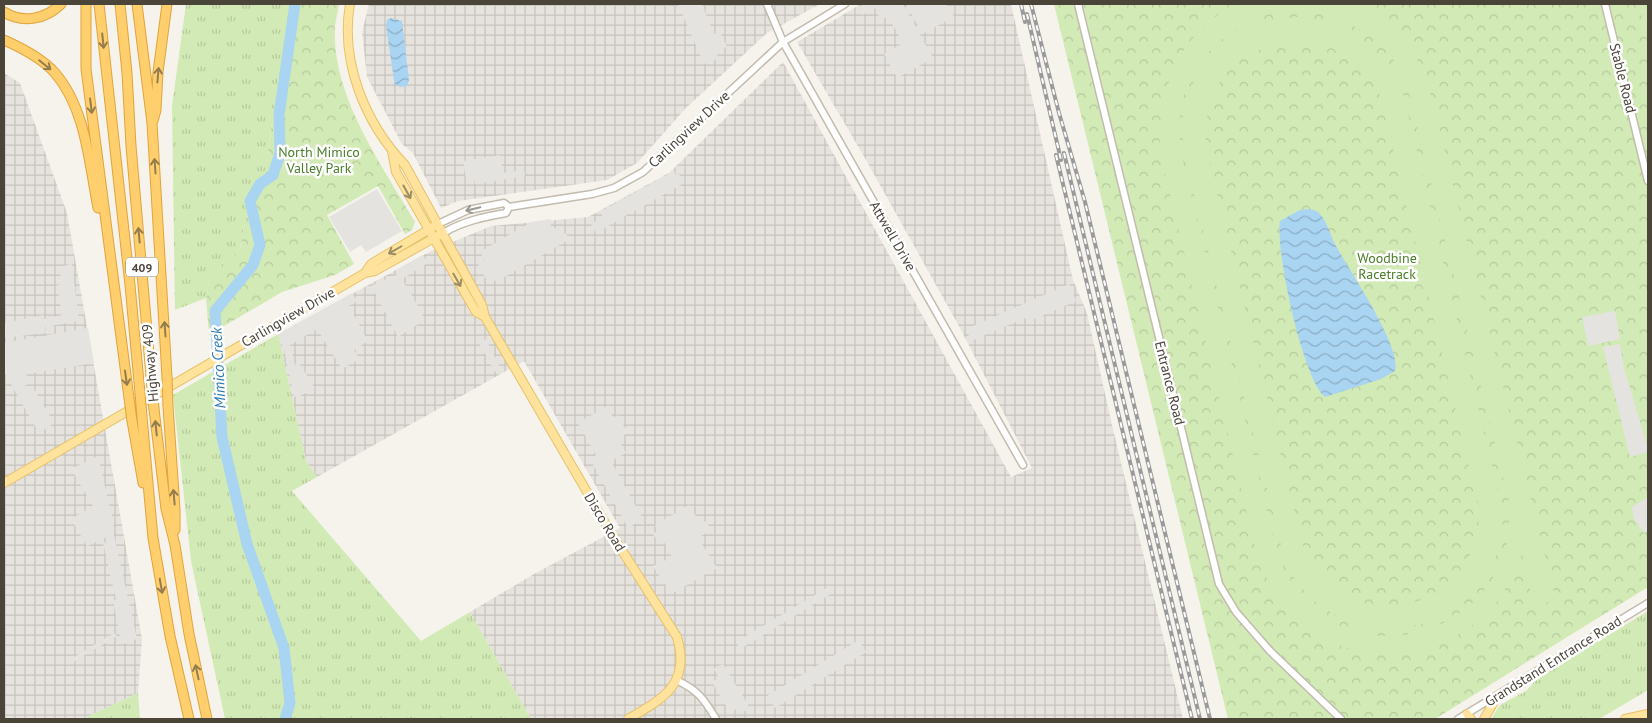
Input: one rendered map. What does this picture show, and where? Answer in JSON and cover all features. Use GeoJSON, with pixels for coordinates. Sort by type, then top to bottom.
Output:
{"type":"FeatureCollection","features":[{"type":"Feature","properties":{"kind":"highway"},"geometry":{"type":"LineString","coordinates":[[4,12],[17,17],[36,18],[49,14],[61,4]]}},
{"type":"Feature","properties":{"kind":"highway"},"geometry":{"type":"LineString","coordinates":[[86,4],[86,69],[132,421],[153,538]]}},
{"type":"Feature","properties":{"kind":"highway","name":"Highway 409"},"geometry":{"type":"LineString","coordinates":[[99,4],[130,285],[153,538],[170,636],[189,719]]}},
{"type":"Feature","properties":{"kind":"highway","name":"Highway 409"},"geometry":{"type":"LineString","coordinates":[[120,4],[160,474],[175,545],[189,634],[208,719]]}},
{"type":"Feature","properties":{"kind":"highway"},"geometry":{"type":"LineString","coordinates":[[137,4],[152,124],[175,509],[175,545]]}},
{"type":"Feature","properties":{"kind":"highway"},"geometry":{"type":"LineString","coordinates":[[152,124],[156,110],[158,72],[167,4]]}},
{"type":"Feature","properties":{"kind":"highway"},"geometry":{"type":"LineString","coordinates":[[4,40],[34,55],[54,72],[75,106],[86,146],[115,295]]}},
{"type":"Feature","properties":{"kind":"main road","name":"Disco Road"},"geometry":{"type":"LineString","coordinates":[[350,4],[347,31],[349,48],[356,84],[366,108],[392,151],[406,165],[482,305],[486,317],[597,509],[673,629],[681,648],[676,680]]}},
{"type":"Feature","properties":{"kind":"main road","name":"Disco Road"},"geometry":{"type":"LineString","coordinates":[[392,151],[396,172],[476,312],[486,317]]}},
{"type":"Feature","properties":{"kind":"main road","name":"Carlingview Drive"},"geometry":{"type":"LineString","coordinates":[[4,483],[364,273],[371,264],[438,224]]}},
{"type":"Feature","properties":{"kind":"main road","name":"Carlingview Drive"},"geometry":{"type":"LineString","coordinates":[[364,273],[375,272],[443,233]]}},
{"type":"Feature","properties":{"kind":"main road"},"geometry":{"type":"LineString","coordinates":[[628,719],[661,700],[676,680]]}},
{"type":"Feature","properties":{"kind":"main road"},"geometry":{"type":"LineString","coordinates":[[1484,719],[1498,694]]}},
{"type":"Feature","properties":{"kind":"main road"},"geometry":{"type":"LineString","coordinates":[[1625,719],[1648,714]]}},
{"type":"Feature","properties":{"kind":"main road"},"geometry":{"type":"LineString","coordinates":[[1640,719],[1648,714]]}},
{"type":"Feature","properties":{"kind":"street","name":"Attwell Drive"},"geometry":{"type":"LineString","coordinates":[[767,4],[783,42],[1023,465]]}},
{"type":"Feature","properties":{"kind":"street","name":"Carlingview Drive"},"geometry":{"type":"LineString","coordinates":[[438,224],[455,214],[468,210],[504,203],[509,207],[592,194],[628,182],[643,172],[783,42],[845,4]]}},
{"type":"Feature","properties":{"kind":"street","name":"Entrance Road"},"geometry":{"type":"LineString","coordinates":[[1078,4],[1219,584],[1236,612],[1270,651],[1341,719]]}},
{"type":"Feature","properties":{"kind":"street","name":"Stable Road"},"geometry":{"type":"LineString","coordinates":[[1605,4],[1648,181]]}},
{"type":"Feature","properties":{"kind":"street","name":"Carlingview Drive"},"geometry":{"type":"LineString","coordinates":[[443,233],[469,220],[506,213],[509,207]]}},
{"type":"Feature","properties":{"kind":"street","name":"Grandstand Entrance Road"},"geometry":{"type":"LineString","coordinates":[[1458,719],[1469,717],[1498,694],[1648,603]]}},
{"type":"Feature","properties":{"kind":"street"},"geometry":{"type":"LineString","coordinates":[[676,680],[695,690],[706,702],[716,719]]}},
{"type":"Feature","properties":{"kind":"shaded area"},"geometry":{"type":"Polygon","coordinates":[[[369,4],[820,4],[767,33],[686,108],[637,163],[607,180],[458,201],[441,208],[413,153],[402,144],[367,77],[362,32],[369,4]]]}},
{"type":"Feature","properties":{"kind":"shaded area"},"geometry":{"type":"Polygon","coordinates":[[[678,4],[702,4],[714,34],[720,32],[727,47],[716,52],[719,58],[704,64],[678,4]]]}},
{"type":"Feature","properties":{"kind":"shaded area"},"geometry":{"type":"Polygon","coordinates":[[[861,4],[1011,4],[1073,280],[1087,313],[1183,719],[531,719],[470,612],[534,574],[620,528],[524,361],[317,477],[306,461],[278,334],[431,251],[491,226],[588,217],[669,173],[783,62],[1011,477],[1032,468],[960,328],[866,160],[797,42],[861,4]]]}},
{"type":"Feature","properties":{"kind":"shaded area"},"geometry":{"type":"Polygon","coordinates":[[[864,4],[903,4],[933,58],[897,78],[884,54],[903,43],[888,16],[881,20],[875,8],[863,15],[858,7],[864,4]]]}},
{"type":"Feature","properties":{"kind":"shaded area"},"geometry":{"type":"Polygon","coordinates":[[[906,4],[946,4],[954,17],[922,34],[906,4]]]}},
{"type":"Feature","properties":{"kind":"shaded area"},"geometry":{"type":"Polygon","coordinates":[[[4,73],[20,83],[67,213],[142,639],[138,693],[83,719],[4,719],[4,73]]]}},
{"type":"Feature","properties":{"kind":"shaded area"},"geometry":{"type":"Polygon","coordinates":[[[500,155],[503,173],[524,170],[525,176],[475,184],[474,178],[466,179],[463,161],[500,155]]]}},
{"type":"Feature","properties":{"kind":"shaded area"},"geometry":{"type":"Polygon","coordinates":[[[674,171],[676,175],[679,174],[684,183],[633,212],[630,208],[625,211],[627,215],[596,233],[591,224],[603,217],[600,212],[674,171]]]}},
{"type":"Feature","properties":{"kind":"shaded area"},"geometry":{"type":"Polygon","coordinates":[[[377,189],[402,231],[366,252],[361,245],[350,252],[329,217],[377,189]]]}},
{"type":"Feature","properties":{"kind":"shaded area"},"geometry":{"type":"Polygon","coordinates":[[[550,219],[551,226],[566,234],[570,239],[496,282],[493,277],[487,281],[478,265],[485,261],[480,252],[531,222],[550,219]]]}},
{"type":"Feature","properties":{"kind":"shaded area"},"geometry":{"type":"Polygon","coordinates":[[[423,255],[428,263],[402,279],[423,315],[420,317],[423,321],[398,337],[371,286],[398,274],[396,270],[423,255]]]}},
{"type":"Feature","properties":{"kind":"shaded area"},"geometry":{"type":"Polygon","coordinates":[[[72,264],[79,321],[45,327],[46,333],[4,338],[4,323],[44,315],[44,319],[62,315],[57,285],[62,284],[59,267],[72,264]]]}},
{"type":"Feature","properties":{"kind":"shaded area"},"geometry":{"type":"Polygon","coordinates":[[[1069,284],[1076,301],[1028,322],[1025,318],[971,341],[966,329],[1069,284]]]}},
{"type":"Feature","properties":{"kind":"shaded area"},"geometry":{"type":"Polygon","coordinates":[[[352,293],[357,301],[349,306],[368,341],[354,350],[359,359],[342,369],[317,329],[290,345],[295,365],[299,363],[315,388],[294,397],[284,350],[278,334],[352,293]]]}},
{"type":"Feature","properties":{"kind":"shaded area"},"geometry":{"type":"Polygon","coordinates":[[[1615,311],[1620,339],[1588,346],[1582,317],[1615,311]]]}},
{"type":"Feature","properties":{"kind":"shaded area"},"geometry":{"type":"Polygon","coordinates":[[[88,328],[94,363],[26,374],[31,381],[25,386],[27,389],[34,389],[54,423],[39,433],[4,372],[4,343],[88,328]]]}},
{"type":"Feature","properties":{"kind":"shaded area"},"geometry":{"type":"Polygon","coordinates":[[[486,339],[501,369],[495,372],[479,343],[486,339]]]}},
{"type":"Feature","properties":{"kind":"shaded area"},"geometry":{"type":"Polygon","coordinates":[[[1620,344],[1624,368],[1648,448],[1648,452],[1630,457],[1603,347],[1620,344]]]}},
{"type":"Feature","properties":{"kind":"shaded area"},"geometry":{"type":"Polygon","coordinates":[[[607,406],[613,418],[618,415],[628,433],[618,439],[626,453],[611,461],[643,519],[628,528],[590,459],[596,455],[578,423],[607,406]]]}},
{"type":"Feature","properties":{"kind":"shaded area"},"geometry":{"type":"Polygon","coordinates":[[[98,456],[137,639],[123,644],[119,633],[113,600],[116,600],[103,543],[108,542],[107,537],[87,546],[71,519],[93,506],[71,469],[98,456]]]}},
{"type":"Feature","properties":{"kind":"shaded area"},"geometry":{"type":"Polygon","coordinates":[[[1648,497],[1648,531],[1644,533],[1634,519],[1632,507],[1648,497]]]}},
{"type":"Feature","properties":{"kind":"shaded area"},"geometry":{"type":"Polygon","coordinates":[[[689,505],[701,524],[706,521],[711,530],[698,538],[717,568],[671,594],[653,566],[672,557],[664,542],[660,544],[653,534],[658,531],[655,525],[689,505]]]}},
{"type":"Feature","properties":{"kind":"shaded area"},"geometry":{"type":"Polygon","coordinates":[[[830,586],[834,592],[740,649],[736,642],[830,586]]]}},
{"type":"Feature","properties":{"kind":"shaded area"},"geometry":{"type":"Polygon","coordinates":[[[114,633],[117,636],[68,665],[66,662],[114,633]]]}},
{"type":"Feature","properties":{"kind":"shaded area"},"geometry":{"type":"Polygon","coordinates":[[[859,640],[866,652],[775,708],[767,696],[859,640]]]}},
{"type":"Feature","properties":{"kind":"shaded area"},"geometry":{"type":"Polygon","coordinates":[[[723,664],[750,708],[740,714],[736,709],[730,713],[712,682],[719,678],[714,669],[723,664]]]}},
{"type":"Feature","properties":{"kind":"green space"},"geometry":{"type":"Polygon","coordinates":[[[186,4],[292,4],[264,176],[249,203],[240,249],[222,264],[209,282],[206,298],[175,310],[172,106],[186,4]]]}},
{"type":"Feature","properties":{"kind":"green space","name":"North Mimico Valley Park"},"geometry":{"type":"Polygon","coordinates":[[[298,4],[339,4],[335,26],[336,52],[341,78],[350,104],[374,153],[415,222],[412,230],[405,234],[378,186],[327,215],[354,264],[335,275],[282,292],[209,335],[206,298],[209,282],[222,264],[240,249],[249,203],[264,176],[284,46],[288,28],[292,34],[298,4]]]}},
{"type":"Feature","properties":{"kind":"green space","name":"Woodbine Racetrack"},"geometry":{"type":"Polygon","coordinates":[[[1054,4],[1648,4],[1648,587],[1435,719],[1228,719],[1054,4]]]}},
{"type":"Feature","properties":{"kind":"green space"},"geometry":{"type":"Polygon","coordinates":[[[1236,4],[1361,4],[1387,21],[1403,38],[1414,54],[1430,92],[1556,600],[1534,606],[1522,554],[1508,584],[1495,604],[1467,629],[1442,642],[1415,651],[1387,654],[1359,651],[1332,642],[1308,628],[1286,608],[1273,589],[1257,555],[1160,153],[1162,108],[1175,66],[1199,31],[1216,16],[1236,4]],[[1293,10],[1270,14],[1237,28],[1210,50],[1199,64],[1190,80],[1180,114],[1181,153],[1277,553],[1298,592],[1317,612],[1343,627],[1372,635],[1401,635],[1429,629],[1455,616],[1477,598],[1495,575],[1506,547],[1509,530],[1509,501],[1408,89],[1392,57],[1369,35],[1338,19],[1317,13],[1293,10]]]}},
{"type":"Feature","properties":{"kind":"green space"},"geometry":{"type":"Polygon","coordinates":[[[1639,4],[1648,4],[1648,44],[1639,4]]]}},
{"type":"Feature","properties":{"kind":"green space"},"geometry":{"type":"Polygon","coordinates":[[[1297,17],[1333,25],[1347,30],[1360,38],[1382,58],[1402,89],[1503,513],[1498,551],[1482,582],[1458,605],[1429,621],[1396,628],[1362,625],[1330,612],[1301,587],[1295,579],[1283,553],[1184,154],[1183,112],[1192,84],[1208,59],[1229,39],[1241,31],[1268,21],[1297,17]],[[1297,41],[1275,45],[1239,61],[1226,73],[1216,88],[1210,105],[1206,125],[1206,147],[1302,543],[1313,565],[1324,580],[1354,600],[1380,606],[1407,604],[1431,595],[1452,580],[1468,558],[1477,533],[1478,503],[1380,95],[1364,72],[1346,56],[1336,50],[1297,41]]]}},
{"type":"Feature","properties":{"kind":"green space"},"geometry":{"type":"Polygon","coordinates":[[[278,334],[306,461],[317,477],[292,491],[421,641],[470,612],[531,719],[225,719],[191,561],[173,395],[278,334]]]}},
{"type":"Feature","properties":{"kind":"green space"},"geometry":{"type":"Polygon","coordinates":[[[1648,611],[1648,690],[1599,719],[1491,719],[1500,705],[1526,691],[1539,677],[1648,611]]]}},
{"type":"Feature","properties":{"kind":"green space"},"geometry":{"type":"Polygon","coordinates":[[[138,693],[140,719],[83,719],[138,693]]]}},
{"type":"Feature","properties":{"kind":"water"},"geometry":{"type":"Polygon","coordinates":[[[391,18],[402,21],[409,80],[407,86],[400,87],[395,84],[394,80],[386,26],[387,20],[391,18]]]}},
{"type":"Feature","properties":{"kind":"water"},"geometry":{"type":"Polygon","coordinates":[[[1309,209],[1318,212],[1322,216],[1335,244],[1383,326],[1395,359],[1395,371],[1381,379],[1325,397],[1317,386],[1308,366],[1292,313],[1286,285],[1280,236],[1280,221],[1300,210],[1309,209]]]}},
{"type":"Feature","properties":{"kind":"waterway","name":"Mimico Creek"},"geometry":{"type":"LineString","coordinates":[[285,719],[290,703],[284,648],[247,544],[222,437],[215,311],[253,265],[260,245],[250,201],[260,184],[273,175],[280,153],[279,115],[295,4]]}},
{"type":"Feature","properties":{"kind":"railway"},"geometry":{"type":"LineString","coordinates":[[1021,4],[1025,22]]}},
{"type":"Feature","properties":{"kind":"railway"},"geometry":{"type":"LineString","coordinates":[[1031,4],[1059,113],[1085,202],[1210,719]]}},
{"type":"Feature","properties":{"kind":"railway"},"geometry":{"type":"LineString","coordinates":[[1027,14],[1061,160]]}},
{"type":"Feature","properties":{"kind":"railway"},"geometry":{"type":"LineString","coordinates":[[1064,153],[1200,719]]}},
{"type":"Feature","properties":{"kind":"railway"},"geometry":{"type":"LineString","coordinates":[[1056,155],[1192,719]]}}]}
